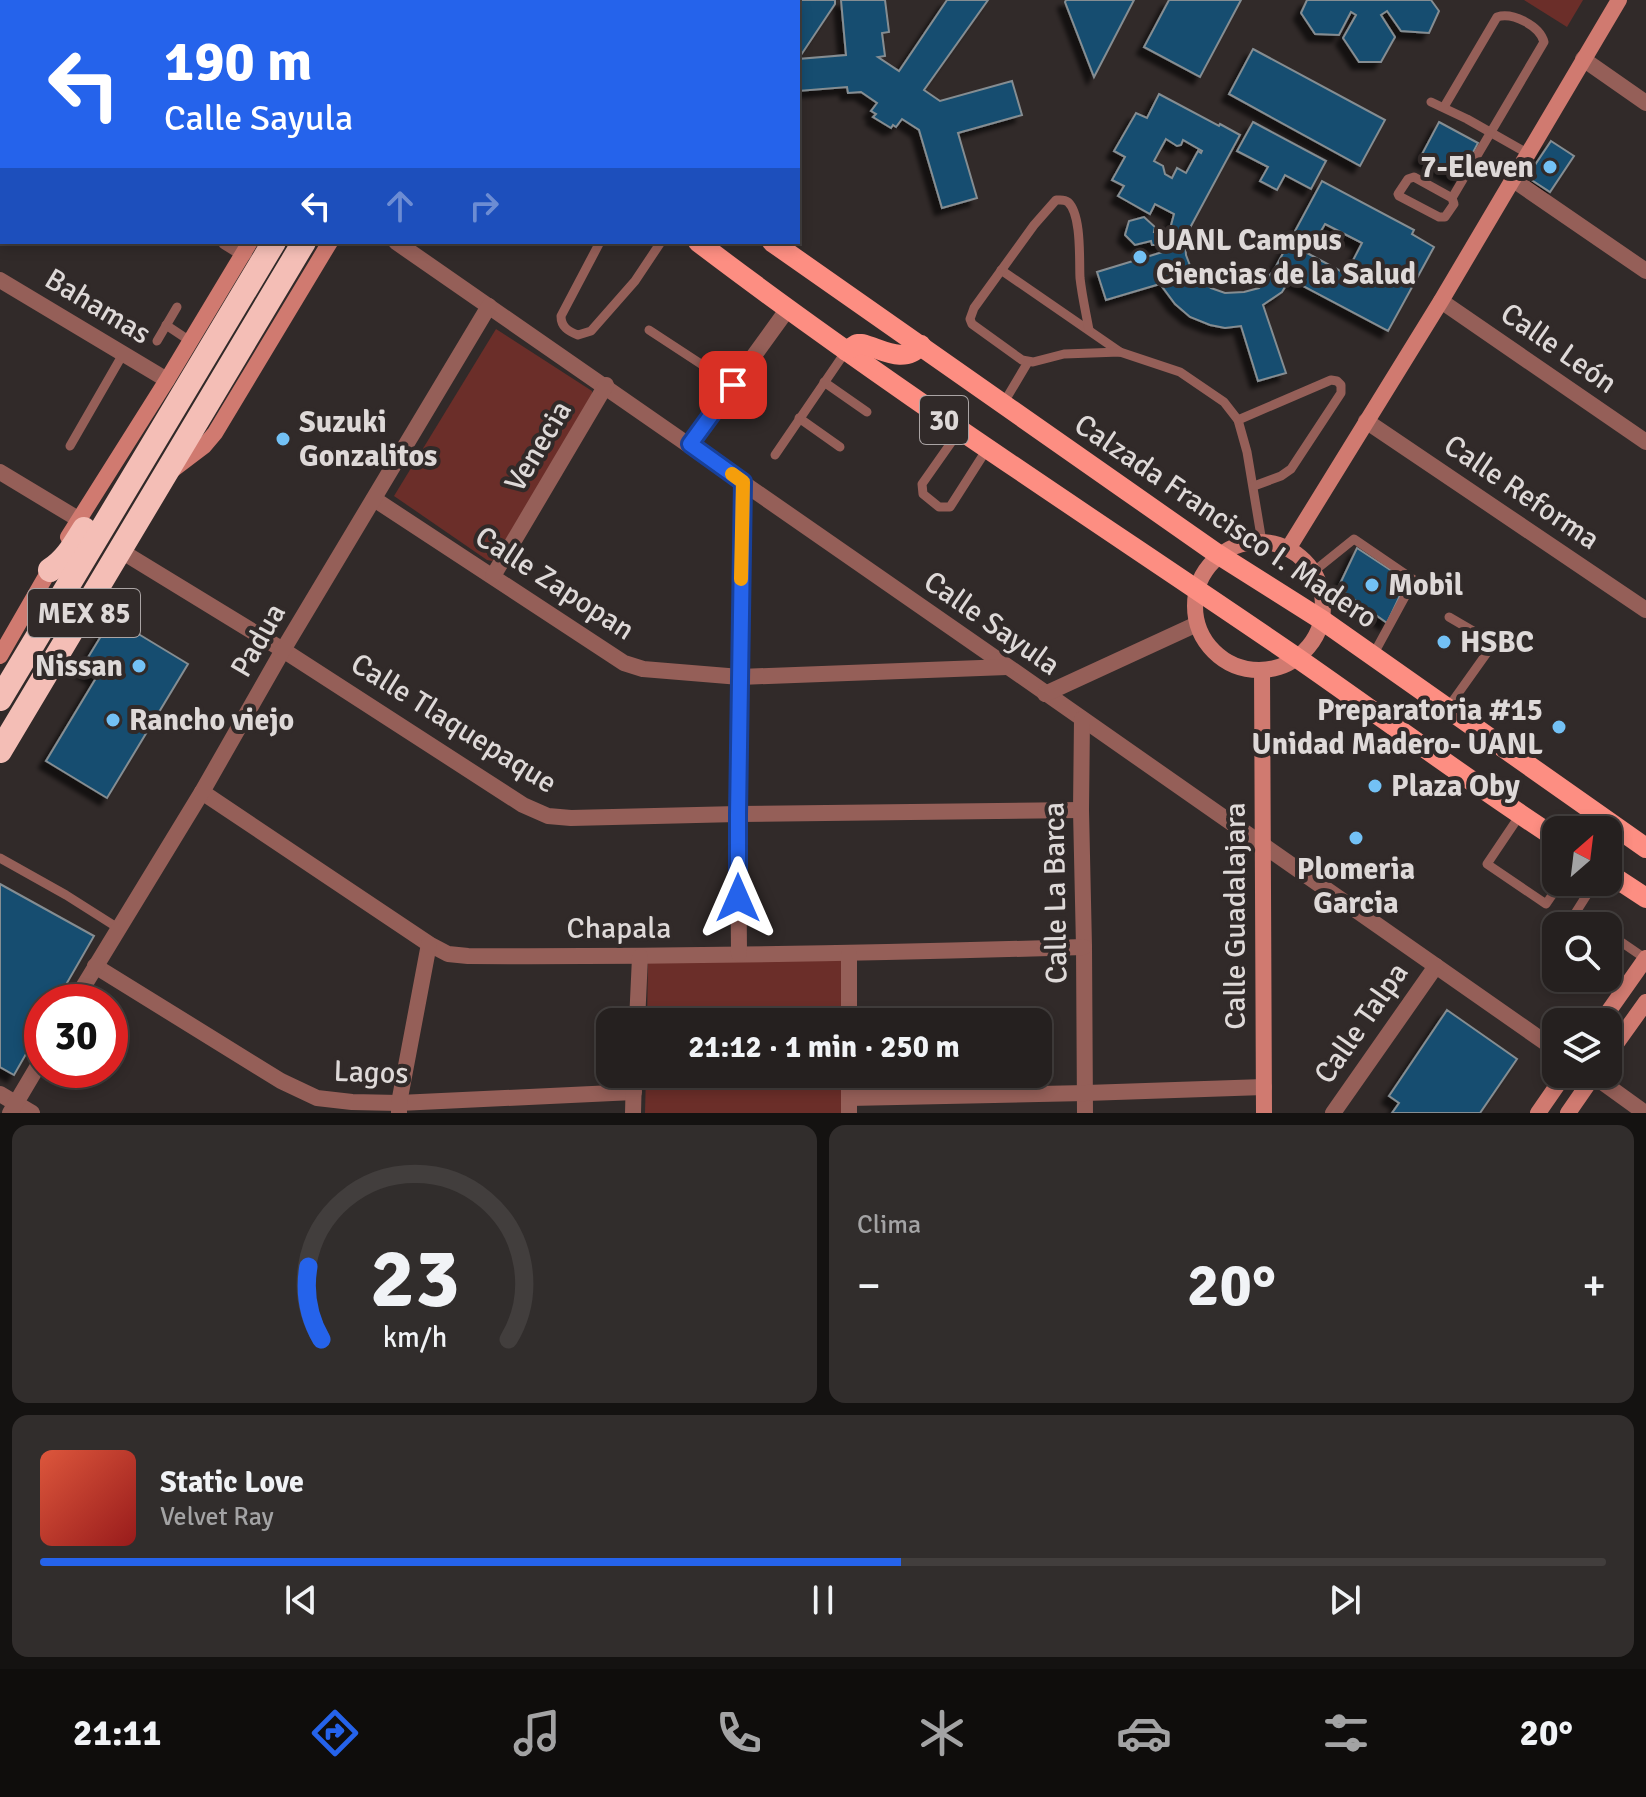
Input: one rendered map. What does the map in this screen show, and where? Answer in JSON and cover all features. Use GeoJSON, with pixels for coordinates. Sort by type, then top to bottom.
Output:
{"type":"FeatureCollection","features":[{"type":"Feature","properties":{"kind":"highway","name":"MEX 85"},"geometry":{"type":"LineString","coordinates":[[0,699],[273,244]]}},
{"type":"Feature","properties":{"kind":"highway","name":"MEX 85"},"geometry":{"type":"LineString","coordinates":[[0,751],[303,244]]}},
{"type":"Feature","properties":{"kind":"highway"},"geometry":{"type":"LineString","coordinates":[[50,570],[74,545],[126,460],[139,445],[158,435]]}},
{"type":"Feature","properties":{"kind":"main road","name":"30"},"geometry":{"type":"LineString","coordinates":[[701,244],[787,310],[1542,829]]}},
{"type":"Feature","properties":{"kind":"main road","name":"Calzada Francisco I. Madero"},"geometry":{"type":"LineString","coordinates":[[775,244],[1220,555],[1322,620],[1646,848]]}},
{"type":"Feature","properties":{"kind":"main road"},"geometry":{"type":"LineString","coordinates":[[846,351],[862,344],[904,356],[915,352],[921,345]]}},
{"type":"Feature","properties":{"kind":"main road"},"geometry":{"type":"LineString","coordinates":[[1622,882],[1646,898]]}},
{"type":"Feature","properties":{"kind":"street"},"geometry":{"type":"LineString","coordinates":[[1288,549],[1441,301],[1619,0]]}},
{"type":"Feature","properties":{"kind":"street"},"geometry":{"type":"LineString","coordinates":[[1583,59],[1646,103]]}},
{"type":"Feature","properties":{"kind":"street"},"geometry":{"type":"LineString","coordinates":[[1512,179],[1646,271]]}},
{"type":"Feature","properties":{"kind":"street"},"geometry":{"type":"LineString","coordinates":[[166,474],[204,446],[215,433],[329,244]]}},
{"type":"Feature","properties":{"kind":"street","name":"Calle Sayula"},"geometry":{"type":"LineString","coordinates":[[399,244],[606,385],[1542,1040]]}},
{"type":"Feature","properties":{"kind":"street"},"geometry":{"type":"LineString","coordinates":[[0,656],[78,519],[247,247]]}},
{"type":"Feature","properties":{"kind":"street","name":"Bahamas"},"geometry":{"type":"LineString","coordinates":[[0,280],[167,380]]}},
{"type":"Feature","properties":{"kind":"street","name":"Calle León"},"geometry":{"type":"LineString","coordinates":[[1441,301],[1646,442]]}},
{"type":"Feature","properties":{"kind":"street","name":"Padua"},"geometry":{"type":"LineString","coordinates":[[84,984],[202,792],[283,650],[489,306]]}},
{"type":"Feature","properties":{"kind":"street"},"geometry":{"type":"LineString","coordinates":[[690,444],[787,310]]}},
{"type":"Feature","properties":{"kind":"street","name":"Venecia"},"geometry":{"type":"LineString","coordinates":[[493,576],[606,385]]}},
{"type":"Feature","properties":{"kind":"street","name":"Calle Reforma"},"geometry":{"type":"LineString","coordinates":[[1366,421],[1646,610]]}},
{"type":"Feature","properties":{"kind":"street"},"geometry":{"type":"LineString","coordinates":[[0,472],[78,519]]}},
{"type":"Feature","properties":{"kind":"street"},"geometry":{"type":"LineString","coordinates":[[739,954],[743,482]]}},
{"type":"Feature","properties":{"kind":"street","name":"Calle Zapopan"},"geometry":{"type":"LineString","coordinates":[[374,499],[624,663],[643,669],[740,677],[1007,667]]}},
{"type":"Feature","properties":{"kind":"street"},"geometry":{"type":"LineString","coordinates":[[1248,542],[1262,542],[1288,549],[1302,559],[1320,587],[1323,604],[1322,620],[1313,641],[1297,658],[1262,670],[1241,668],[1222,658],[1207,643],[1197,624],[1194,607],[1196,590],[1205,571],[1220,555],[1248,542]]}},
{"type":"Feature","properties":{"kind":"street","name":"Calle Tlaquepaque"},"geometry":{"type":"LineString","coordinates":[[121,551],[283,650],[523,805],[548,816],[1081,810]]}},
{"type":"Feature","properties":{"kind":"street"},"geometry":{"type":"LineString","coordinates":[[1045,694],[1197,624]]}},
{"type":"Feature","properties":{"kind":"street","name":"Calle Guadalajara"},"geometry":{"type":"LineString","coordinates":[[1262,670],[1264,1113]]}},
{"type":"Feature","properties":{"kind":"street","name":"Calle La Barca"},"geometry":{"type":"LineString","coordinates":[[1082,719],[1085,1113]]}},
{"type":"Feature","properties":{"kind":"street","name":"Chapala"},"geometry":{"type":"LineString","coordinates":[[202,792],[448,954],[640,957],[1084,947]]}},
{"type":"Feature","properties":{"kind":"street"},"geometry":{"type":"LineString","coordinates":[[399,1108],[429,944]]}},
{"type":"Feature","properties":{"kind":"street"},"geometry":{"type":"LineString","coordinates":[[849,954],[849,1008]]}},
{"type":"Feature","properties":{"kind":"street"},"geometry":{"type":"LineString","coordinates":[[638,1008],[640,957]]}},
{"type":"Feature","properties":{"kind":"street"},"geometry":{"type":"LineString","coordinates":[[1611,1008],[1646,959]]}},
{"type":"Feature","properties":{"kind":"street","name":"Lagos"},"geometry":{"type":"LineString","coordinates":[[95,966],[281,1081],[317,1098],[399,1108],[634,1092]]}},
{"type":"Feature","properties":{"kind":"street","name":"Calle Talpa"},"geometry":{"type":"LineString","coordinates":[[1333,1113],[1436,966]]}},
{"type":"Feature","properties":{"kind":"street"},"geometry":{"type":"LineString","coordinates":[[1622,1035],[1646,1002]]}},
{"type":"Feature","properties":{"kind":"street"},"geometry":{"type":"LineString","coordinates":[[849,1106],[1264,1087]]}},
{"type":"Feature","properties":{"kind":"street"},"geometry":{"type":"LineString","coordinates":[[13,1108],[25,1088]]}},
{"type":"Feature","properties":{"kind":"street"},"geometry":{"type":"LineString","coordinates":[[633,1113],[634,1088]]}},
{"type":"Feature","properties":{"kind":"street"},"geometry":{"type":"LineString","coordinates":[[1538,1113],[1555,1088]]}},
{"type":"Feature","properties":{"kind":"street"},"geometry":{"type":"LineString","coordinates":[[1568,1113],[1584,1088]]}},
{"type":"Feature","properties":{"kind":"street"},"geometry":{"type":"LineString","coordinates":[[1611,1088],[1645,1113]]}},
{"type":"Feature","properties":{"kind":"street"},"geometry":{"type":"LineString","coordinates":[[0,1094],[13,1108],[32,1113]]}},
{"type":"Feature","properties":{"kind":"lane"},"geometry":{"type":"LineString","coordinates":[[1444,107],[1497,17],[1509,14],[1542,34],[1544,42],[1452,198],[1454,204],[1445,217],[1398,194],[1408,179],[1414,177],[1452,198]]}},
{"type":"Feature","properties":{"kind":"lane"},"geometry":{"type":"LineString","coordinates":[[1431,102],[1527,153]]}},
{"type":"Feature","properties":{"kind":"lane"},"geometry":{"type":"LineString","coordinates":[[1089,330],[1080,280],[1076,219],[1069,203],[1064,200],[1052,203],[974,308],[970,319],[972,324],[1015,357],[1028,362],[1064,354],[1120,352]]}},
{"type":"Feature","properties":{"kind":"lane"},"geometry":{"type":"LineString","coordinates":[[599,244],[561,316],[565,328],[578,335],[591,331],[635,281],[660,244]]}},
{"type":"Feature","properties":{"kind":"lane"},"geometry":{"type":"LineString","coordinates":[[1001,270],[1120,352],[1180,372],[1224,402],[1238,420],[1247,452],[1262,542]]}},
{"type":"Feature","properties":{"kind":"lane"},"geometry":{"type":"LineString","coordinates":[[157,341],[177,307]]}},
{"type":"Feature","properties":{"kind":"lane"},"geometry":{"type":"LineString","coordinates":[[166,325],[190,341]]}},
{"type":"Feature","properties":{"kind":"lane"},"geometry":{"type":"LineString","coordinates":[[649,330],[733,385]]}},
{"type":"Feature","properties":{"kind":"lane"},"geometry":{"type":"LineString","coordinates":[[775,455],[846,351]]}},
{"type":"Feature","properties":{"kind":"lane"},"geometry":{"type":"LineString","coordinates":[[70,446],[123,354]]}},
{"type":"Feature","properties":{"kind":"lane"},"geometry":{"type":"LineString","coordinates":[[1003,404],[1028,362]]}},
{"type":"Feature","properties":{"kind":"lane"},"geometry":{"type":"LineString","coordinates":[[1238,420],[1331,380],[1341,385],[1341,393],[1291,469],[1254,486]]}},
{"type":"Feature","properties":{"kind":"lane"},"geometry":{"type":"LineString","coordinates":[[824,382],[867,412]]}},
{"type":"Feature","properties":{"kind":"lane"},"geometry":{"type":"LineString","coordinates":[[799,418],[840,447]]}},
{"type":"Feature","properties":{"kind":"lane"},"geometry":{"type":"LineString","coordinates":[[960,430],[922,484],[923,494],[939,507],[950,507],[987,449]]}},
{"type":"Feature","properties":{"kind":"lane"},"geometry":{"type":"LineString","coordinates":[[1313,572],[1354,539],[1414,580],[1372,657]]}},
{"type":"Feature","properties":{"kind":"lane"},"geometry":{"type":"LineString","coordinates":[[1447,709],[1489,650],[1485,638],[1449,617]]}},
{"type":"Feature","properties":{"kind":"lane"},"geometry":{"type":"LineString","coordinates":[[1520,815],[1487,864],[1546,904],[1551,896]]}},
{"type":"Feature","properties":{"kind":"lane"},"geometry":{"type":"LineString","coordinates":[[0,858],[118,928]]}},
{"type":"Feature","properties":{"kind":"lane"},"geometry":{"type":"LineString","coordinates":[[1622,943],[1646,959]]}},
{"type":"Feature","properties":{"kind":"shaded area"},"geometry":{"type":"Polygon","coordinates":[[[1524,0],[1583,0],[1567,27],[1524,0]]]}},
{"type":"Feature","properties":{"kind":"shaded area"},"geometry":{"type":"Polygon","coordinates":[[[496,329],[592,391],[592,395],[497,558],[492,561],[394,496],[496,329]]]}},
{"type":"Feature","properties":{"kind":"shaded area"},"geometry":{"type":"Polygon","coordinates":[[[845,960],[845,1008],[647,1008],[648,962],[845,960]]]}},
{"type":"Feature","properties":{"kind":"shaded area"},"geometry":{"type":"Polygon","coordinates":[[[646,1088],[845,1088],[845,1113],[645,1113],[646,1088]]]}},
{"type":"Feature","properties":{"kind":"building"},"geometry":{"type":"Polygon","coordinates":[[[800,0],[835,0],[835,4],[801,55],[800,0]]]}},
{"type":"Feature","properties":{"kind":"building"},"geometry":{"type":"Polygon","coordinates":[[[841,0],[885,0],[889,32],[882,33],[885,56],[878,57],[899,71],[947,0],[988,0],[924,90],[940,101],[1012,81],[1022,115],[958,133],[977,198],[942,208],[919,130],[902,119],[891,128],[873,117],[876,114],[871,111],[877,103],[861,92],[848,93],[847,87],[800,91],[800,59],[846,55],[841,0]]]}},
{"type":"Feature","properties":{"kind":"building"},"geometry":{"type":"Polygon","coordinates":[[[1134,0],[1094,77],[1065,2],[1134,0]]]}},
{"type":"Feature","properties":{"kind":"building"},"geometry":{"type":"Polygon","coordinates":[[[1169,0],[1241,0],[1200,77],[1144,47],[1169,0]]]}},
{"type":"Feature","properties":{"kind":"building"},"geometry":{"type":"Polygon","coordinates":[[[1307,0],[1431,0],[1439,11],[1429,33],[1401,31],[1387,11],[1381,15],[1395,37],[1381,62],[1359,62],[1343,38],[1356,15],[1351,12],[1339,35],[1315,34],[1301,13],[1307,0]]]}},
{"type":"Feature","properties":{"kind":"building"},"geometry":{"type":"Polygon","coordinates":[[[1253,49],[1385,120],[1360,166],[1229,94],[1253,49]]]}},
{"type":"Feature","properties":{"kind":"building"},"geometry":{"type":"Polygon","coordinates":[[[1159,94],[1240,135],[1185,240],[1191,268],[1211,288],[1225,293],[1259,288],[1274,270],[1322,181],[1414,230],[1412,234],[1434,247],[1388,331],[1290,279],[1282,292],[1263,305],[1286,373],[1258,381],[1241,326],[1225,328],[1190,317],[1160,284],[1106,300],[1097,272],[1166,251],[1166,245],[1152,245],[1151,241],[1135,245],[1125,235],[1129,221],[1144,217],[1155,227],[1154,232],[1169,233],[1174,214],[1155,204],[1150,214],[1118,196],[1124,186],[1112,180],[1125,157],[1114,151],[1136,113],[1147,118],[1159,94]],[[1166,139],[1154,161],[1163,166],[1165,174],[1172,178],[1177,168],[1186,173],[1198,151],[1202,151],[1183,140],[1177,146],[1166,139]],[[1325,224],[1321,231],[1327,235],[1322,244],[1315,240],[1307,253],[1346,274],[1362,243],[1325,224]]]}},
{"type":"Feature","properties":{"kind":"building"},"geometry":{"type":"Polygon","coordinates":[[[1253,122],[1326,161],[1311,189],[1285,175],[1277,190],[1260,181],[1268,167],[1237,151],[1253,122]]]}},
{"type":"Feature","properties":{"kind":"building"},"geometry":{"type":"Polygon","coordinates":[[[1439,122],[1478,143],[1459,179],[1420,158],[1439,122]]]}},
{"type":"Feature","properties":{"kind":"building","name":"7-Eleven"},"geometry":{"type":"Polygon","coordinates":[[[1551,141],[1574,156],[1550,192],[1527,177],[1551,141]]]}},
{"type":"Feature","properties":{"kind":"building","name":"Mobil"},"geometry":{"type":"Polygon","coordinates":[[[1357,548],[1407,581],[1387,623],[1338,588],[1357,548]]]}},
{"type":"Feature","properties":{"kind":"building","name":"Rancho viejo"},"geometry":{"type":"Polygon","coordinates":[[[112,618],[188,664],[107,798],[46,761],[96,678],[81,669],[112,618]]]}},
{"type":"Feature","properties":{"kind":"building"},"geometry":{"type":"Polygon","coordinates":[[[0,884],[94,936],[66,984],[24,984],[24,1058],[14,1075],[0,1067],[0,884]]]}},
{"type":"Feature","properties":{"kind":"building"},"geometry":{"type":"Polygon","coordinates":[[[1447,1010],[1517,1059],[1480,1113],[1392,1113],[1399,1103],[1389,1096],[1447,1010]]]}},
{"type":"Feature","properties":{"kind":"slow traffic"},"geometry":{"type":"LineString","coordinates":[[732,474],[743,482],[741,579]]}},
{"type":"Feature","properties":{"kind":"place","name":"7-Eleven"},"geometry":{"type":"Point","coordinates":[1550,167]}},
{"type":"Feature","properties":{"kind":"place","name":"UANL Campus Ciencias de la Salud"},"geometry":{"type":"Point","coordinates":[1140,257]}},
{"type":"Feature","properties":{"kind":"place","name":"Suzuki Gonzalitos"},"geometry":{"type":"Point","coordinates":[283,439]}},
{"type":"Feature","properties":{"kind":"place","name":"Mobil"},"geometry":{"type":"Point","coordinates":[1372,585]}},
{"type":"Feature","properties":{"kind":"place","name":"HSBC"},"geometry":{"type":"Point","coordinates":[1444,642]}},
{"type":"Feature","properties":{"kind":"place","name":"Nissan"},"geometry":{"type":"Point","coordinates":[139,666]}},
{"type":"Feature","properties":{"kind":"place","name":"Rancho viejo"},"geometry":{"type":"Point","coordinates":[113,720]}},
{"type":"Feature","properties":{"kind":"place","name":"Preparatoria #15 Unidad Madero- UANL"},"geometry":{"type":"Point","coordinates":[1559,727]}},
{"type":"Feature","properties":{"kind":"place","name":"Plaza Oby"},"geometry":{"type":"Point","coordinates":[1375,786]}},
{"type":"Feature","properties":{"kind":"place","name":"Plomeria Garcia"},"geometry":{"type":"Point","coordinates":[1356,838]}},
{"type":"Feature","properties":{"kind":"route"},"geometry":{"type":"LineString","coordinates":[[733,385],[690,444],[743,482],[738,898]]}}]}
